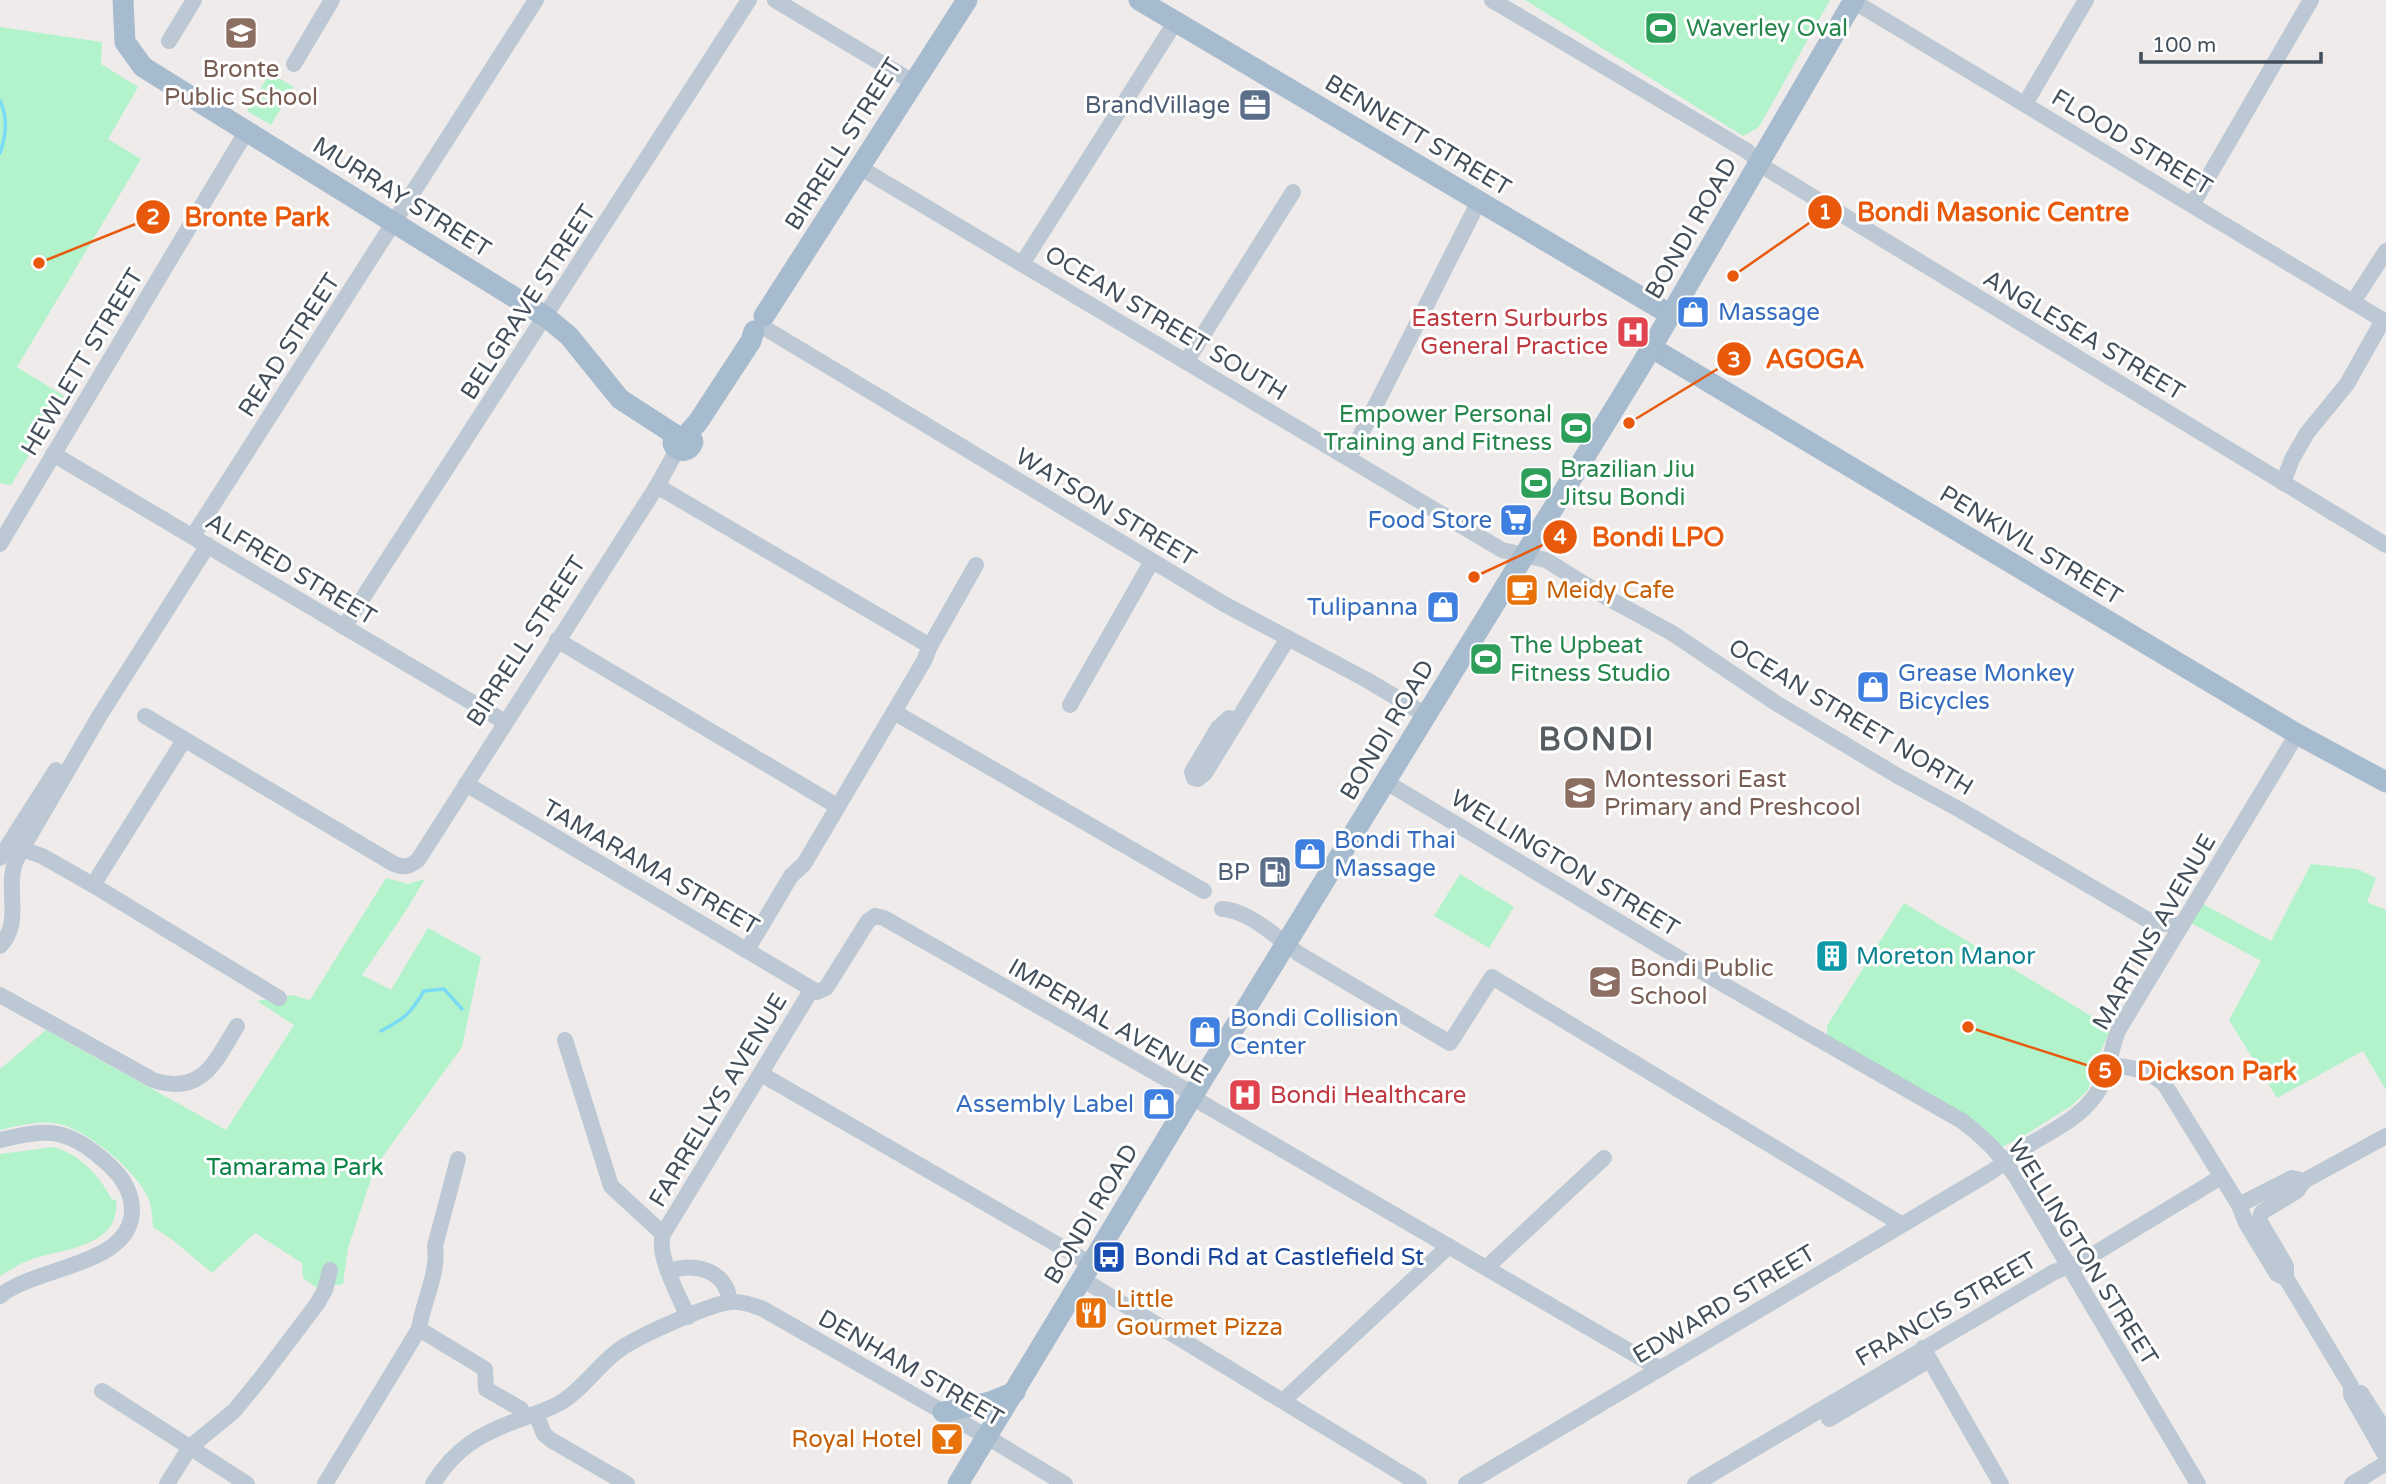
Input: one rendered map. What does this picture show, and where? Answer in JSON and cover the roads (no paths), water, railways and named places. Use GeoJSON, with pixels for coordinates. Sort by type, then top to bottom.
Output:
{"type":"FeatureCollection","features":[{"type":"Feature","properties":{"kind":"main road","name":"MURRAY STREET"},"geometry":{"type":"LineString","coordinates":[[123,0],[125,42],[143,67],[546,317],[569,337],[620,399],[680,439]]}},
{"type":"Feature","properties":{"kind":"main road","name":"BIRRELL STREET"},"geometry":{"type":"LineString","coordinates":[[680,439],[698,422],[762,326],[859,167],[967,0]]}},
{"type":"Feature","properties":{"kind":"main road","name":"BENNETT STREET"},"geometry":{"type":"LineString","coordinates":[[1139,0],[1671,316]]}},
{"type":"Feature","properties":{"kind":"main road","name":"BONDI ROAD"},"geometry":{"type":"LineString","coordinates":[[958,1484],[1671,316],[1854,1]]}},
{"type":"Feature","properties":{"kind":"main road","name":"PENKIVIL STREET"},"geometry":{"type":"LineString","coordinates":[[1651,348],[2297,734],[2386,782]]}},
{"type":"Feature","properties":{"kind":"main road"},"geometry":{"type":"LineString","coordinates":[[943,1412],[979,1405],[1015,1392]]}},
{"type":"Feature","properties":{"kind":"street"},"geometry":{"type":"LineString","coordinates":[[169,41],[194,0]]}},
{"type":"Feature","properties":{"kind":"street"},"geometry":{"type":"LineString","coordinates":[[294,64],[332,0]]}},
{"type":"Feature","properties":{"kind":"street","name":"READ STREET"},"geometry":{"type":"LineString","coordinates":[[193,536],[536,0]]}},
{"type":"Feature","properties":{"kind":"street","name":"BELGRAVE STREET"},"geometry":{"type":"LineString","coordinates":[[344,627],[749,0]]}},
{"type":"Feature","properties":{"kind":"street"},"geometry":{"type":"LineString","coordinates":[[775,0],[913,82]]}},
{"type":"Feature","properties":{"kind":"street","name":"ANGLESEA STREET"},"geometry":{"type":"LineString","coordinates":[[1492,0],[1747,151],[1770,172],[2386,545]]}},
{"type":"Feature","properties":{"kind":"street"},"geometry":{"type":"LineString","coordinates":[[2025,104],[2086,0]]}},
{"type":"Feature","properties":{"kind":"street"},"geometry":{"type":"LineString","coordinates":[[2192,205],[2311,0]]}},
{"type":"Feature","properties":{"kind":"street","name":"FLOOD STREET"},"geometry":{"type":"LineString","coordinates":[[1854,1],[2384,321]]}},
{"type":"Feature","properties":{"kind":"street"},"geometry":{"type":"LineString","coordinates":[[1023,264],[1176,22]]}},
{"type":"Feature","properties":{"kind":"street","name":"HEWLETT STREET"},"geometry":{"type":"LineString","coordinates":[[0,544],[246,132]]}},
{"type":"Feature","properties":{"kind":"street","name":"OCEAN STREET SOUTH"},"geometry":{"type":"LineString","coordinates":[[859,167],[1502,550],[1524,555]]}},
{"type":"Feature","properties":{"kind":"street"},"geometry":{"type":"LineString","coordinates":[[1186,362],[1293,192]]}},
{"type":"Feature","properties":{"kind":"street"},"geometry":{"type":"LineString","coordinates":[[1349,458],[1479,201]]}},
{"type":"Feature","properties":{"kind":"street"},"geometry":{"type":"LineString","coordinates":[[2353,302],[2386,251]]}},
{"type":"Feature","properties":{"kind":"street"},"geometry":{"type":"LineString","coordinates":[[2283,483],[2292,459],[2307,433],[2347,384],[2384,321]]}},
{"type":"Feature","properties":{"kind":"street","name":"WATSON STREET"},"geometry":{"type":"LineString","coordinates":[[762,326],[1152,561],[1365,678],[1426,715]]}},
{"type":"Feature","properties":{"kind":"street","name":"BIRRELL STREET"},"geometry":{"type":"LineString","coordinates":[[184,740],[394,864],[405,867],[418,860],[657,486],[680,439]]}},
{"type":"Feature","properties":{"kind":"street","name":"ALFRED STREET"},"geometry":{"type":"LineString","coordinates":[[53,454],[505,722]]}},
{"type":"Feature","properties":{"kind":"street"},"geometry":{"type":"LineString","coordinates":[[657,486],[930,646]]}},
{"type":"Feature","properties":{"kind":"street"},"geometry":{"type":"LineString","coordinates":[[0,946],[10,931],[6,898],[22,849],[100,715],[208,545]]}},
{"type":"Feature","properties":{"kind":"street","name":"OCEAN STREET NORTH"},"geometry":{"type":"LineString","coordinates":[[1524,555],[1546,560],[1672,633],[1765,695],[1896,775],[2153,923],[2182,925]]}},
{"type":"Feature","properties":{"kind":"street"},"geometry":{"type":"LineString","coordinates":[[1070,705],[1152,561]]}},
{"type":"Feature","properties":{"kind":"street"},"geometry":{"type":"LineString","coordinates":[[747,950],[791,876],[804,864],[924,661],[976,565]]}},
{"type":"Feature","properties":{"kind":"street"},"geometry":{"type":"LineString","coordinates":[[1236,720],[1247,707],[1288,638]]}},
{"type":"Feature","properties":{"kind":"street"},"geometry":{"type":"LineString","coordinates":[[557,640],[837,806]]}},
{"type":"Feature","properties":{"kind":"street"},"geometry":{"type":"LineString","coordinates":[[894,712],[1204,891]]}},
{"type":"Feature","properties":{"kind":"street"},"geometry":{"type":"LineString","coordinates":[[0,858],[89,719],[100,715]]}},
{"type":"Feature","properties":{"kind":"street"},"geometry":{"type":"LineString","coordinates":[[93,885],[184,740],[145,716]]}},
{"type":"Feature","properties":{"kind":"street","name":"MARTINS AVENUE"},"geometry":{"type":"LineString","coordinates":[[2005,1161],[2082,1112],[2103,1083],[2111,1048],[2119,1029],[2297,734]]}},
{"type":"Feature","properties":{"kind":"street","name":"WELLINGTON STREET"},"geometry":{"type":"LineString","coordinates":[[1386,782],[1737,993],[1962,1121],[1982,1136],[2005,1161],[2198,1484]]}},
{"type":"Feature","properties":{"kind":"street","name":"TAMARAMA STREET"},"geometry":{"type":"LineString","coordinates":[[466,784],[812,989]]}},
{"type":"Feature","properties":{"kind":"street"},"geometry":{"type":"LineString","coordinates":[[22,849],[41,856],[93,885],[279,998]]}},
{"type":"Feature","properties":{"kind":"street"},"geometry":{"type":"LineString","coordinates":[[1222,909],[1239,913],[1278,935],[1309,960],[1450,1043],[1492,977],[1901,1224]]}},
{"type":"Feature","properties":{"kind":"street","name":"IMPERIAL AVENUE"},"geometry":{"type":"LineString","coordinates":[[812,989],[820,993],[826,988],[868,921],[880,917],[1184,1089],[1660,1368]]}},
{"type":"Feature","properties":{"kind":"street"},"geometry":{"type":"LineString","coordinates":[[2153,923],[2164,938],[2167,949]]}},
{"type":"Feature","properties":{"kind":"street","name":"FARRELLYS AVENUE"},"geometry":{"type":"LineString","coordinates":[[663,1234],[812,989]]}},
{"type":"Feature","properties":{"kind":"street"},"geometry":{"type":"LineString","coordinates":[[0,995],[153,1080],[167,1085],[197,1080],[209,1070],[237,1026]]}},
{"type":"Feature","properties":{"kind":"street"},"geometry":{"type":"LineString","coordinates":[[565,1040],[611,1186],[663,1234],[661,1247],[688,1317]]}},
{"type":"Feature","properties":{"kind":"street"},"geometry":{"type":"LineString","coordinates":[[2108,1065],[2143,1070],[2165,1085],[2239,1205],[2246,1223],[2277,1274],[2286,1278]]}},
{"type":"Feature","properties":{"kind":"street"},"geometry":{"type":"LineString","coordinates":[[761,1074],[1086,1272],[1419,1484]]}},
{"type":"Feature","properties":{"kind":"street"},"geometry":{"type":"LineString","coordinates":[[0,1140],[38,1132],[68,1135],[111,1167],[127,1186],[132,1201],[131,1221],[126,1234],[117,1245],[97,1255],[18,1283],[0,1296]]}},
{"type":"Feature","properties":{"kind":"street"},"geometry":{"type":"LineString","coordinates":[[2352,1484],[2385,1459],[2351,1395],[2351,1386],[2286,1278],[2286,1266],[2259,1223],[2259,1217],[2262,1212],[2297,1191],[2304,1181],[2386,1136]]}},
{"type":"Feature","properties":{"kind":"street"},"geometry":{"type":"LineString","coordinates":[[1487,1267],[1604,1158]]}},
{"type":"Feature","properties":{"kind":"street"},"geometry":{"type":"LineString","coordinates":[[325,1484],[419,1329],[422,1309],[437,1260],[435,1246],[457,1159]]}},
{"type":"Feature","properties":{"kind":"street","name":"EDWARD STREET"},"geometry":{"type":"LineString","coordinates":[[1466,1484],[1991,1172],[2005,1161]]}},
{"type":"Feature","properties":{"kind":"street","name":"FRANCIS STREET"},"geometry":{"type":"LineString","coordinates":[[1829,1419],[2054,1272],[2079,1262],[2221,1177]]}},
{"type":"Feature","properties":{"kind":"street"},"geometry":{"type":"LineString","coordinates":[[2239,1205],[2292,1178],[2304,1181]]}},
{"type":"Feature","properties":{"kind":"street"},"geometry":{"type":"LineString","coordinates":[[1284,1400],[1450,1246]]}},
{"type":"Feature","properties":{"kind":"street"},"geometry":{"type":"LineString","coordinates":[[433,1484],[447,1462],[465,1446],[491,1431],[558,1404],[576,1392],[624,1346],[688,1317],[730,1302],[724,1282],[708,1272],[688,1266],[669,1271]]}},
{"type":"Feature","properties":{"kind":"street"},"geometry":{"type":"LineString","coordinates":[[167,1484],[190,1447],[234,1411],[261,1378],[317,1304],[325,1290],[330,1270]]}},
{"type":"Feature","properties":{"kind":"street","name":"DENHAM STREET"},"geometry":{"type":"LineString","coordinates":[[730,1302],[746,1303],[762,1309],[1065,1484]]}},
{"type":"Feature","properties":{"kind":"street"},"geometry":{"type":"LineString","coordinates":[[419,1329],[485,1369],[486,1389],[530,1416],[551,1440],[626,1484]]}},
{"type":"Feature","properties":{"kind":"street"},"geometry":{"type":"LineString","coordinates":[[1926,1354],[2001,1484]]}},
{"type":"Feature","properties":{"kind":"street","name":"FRANCIS STREET"},"geometry":{"type":"LineString","coordinates":[[1695,1484],[1926,1354]]}},
{"type":"Feature","properties":{"kind":"street"},"geometry":{"type":"LineString","coordinates":[[2351,1386],[2359,1390],[2386,1432]]}},
{"type":"Feature","properties":{"kind":"street"},"geometry":{"type":"LineString","coordinates":[[102,1391],[247,1484]]}},
{"type":"Feature","properties":{"kind":"waterway"},"geometry":{"type":"LineString","coordinates":[[0,101],[5,127],[0,153]]}},
{"type":"Feature","properties":{"kind":"waterway"},"geometry":{"type":"LineString","coordinates":[[381,1031],[406,1015],[424,991],[444,989],[462,1009]]}},
{"type":"Feature","properties":{"kind":"place","name":"Waverley Oval"},"geometry":{"type":"Point","coordinates":[1661,28]}},
{"type":"Feature","properties":{"kind":"place","name":"Bronte Public School"},"geometry":{"type":"Point","coordinates":[241,33]}},
{"type":"Feature","properties":{"kind":"place","name":"BrandVillage"},"geometry":{"type":"Point","coordinates":[1255,105]}},
{"type":"Feature","properties":{"kind":"place","name":"Bronte Park"},"geometry":{"type":"Point","coordinates":[39,263]}},
{"type":"Feature","properties":{"kind":"place","name":"Bondi Masonic Centre"},"geometry":{"type":"Point","coordinates":[1733,276]}},
{"type":"Feature","properties":{"kind":"place","name":"Massage"},"geometry":{"type":"Point","coordinates":[1693,312]}},
{"type":"Feature","properties":{"kind":"place","name":"Eastern Surburbs General Practice"},"geometry":{"type":"Point","coordinates":[1633,332]}},
{"type":"Feature","properties":{"kind":"place","name":"AGOGA"},"geometry":{"type":"Point","coordinates":[1629,423]}},
{"type":"Feature","properties":{"kind":"place","name":"Empower Personal Training and Fitness"},"geometry":{"type":"Point","coordinates":[1576,428]}},
{"type":"Feature","properties":{"kind":"place","name":"Brazilian Jiu Jitsu Bondi"},"geometry":{"type":"Point","coordinates":[1536,483]}},
{"type":"Feature","properties":{"kind":"place","name":"Food Store"},"geometry":{"type":"Point","coordinates":[1516,520]}},
{"type":"Feature","properties":{"kind":"place","name":"Bondi LPO"},"geometry":{"type":"Point","coordinates":[1474,577]}},
{"type":"Feature","properties":{"kind":"place","name":"Meidy Cafe"},"geometry":{"type":"Point","coordinates":[1522,590]}},
{"type":"Feature","properties":{"kind":"place","name":"Tulipanna"},"geometry":{"type":"Point","coordinates":[1443,607]}},
{"type":"Feature","properties":{"kind":"place","name":"The Upbeat Fitness Studio"},"geometry":{"type":"Point","coordinates":[1486,659]}},
{"type":"Feature","properties":{"kind":"place","name":"Grease Monkey Bicycles"},"geometry":{"type":"Point","coordinates":[1873,687]}},
{"type":"Feature","properties":{"kind":"place","name":"Montessori East Primary and Preshcool"},"geometry":{"type":"Point","coordinates":[1580,793]}},
{"type":"Feature","properties":{"kind":"place","name":"Bondi Thai Massage"},"geometry":{"type":"Point","coordinates":[1310,854]}},
{"type":"Feature","properties":{"kind":"place","name":"BP"},"geometry":{"type":"Point","coordinates":[1275,872]}},
{"type":"Feature","properties":{"kind":"place","name":"Moreton Manor"},"geometry":{"type":"Point","coordinates":[1832,956]}},
{"type":"Feature","properties":{"kind":"place","name":"Bondi Public School"},"geometry":{"type":"Point","coordinates":[1605,982]}},
{"type":"Feature","properties":{"kind":"place","name":"Dickson Park"},"geometry":{"type":"Point","coordinates":[1968,1027]}},
{"type":"Feature","properties":{"kind":"place","name":"Bondi Collision Center"},"geometry":{"type":"Point","coordinates":[1205,1032]}},
{"type":"Feature","properties":{"kind":"place","name":"Bondi Healthcare"},"geometry":{"type":"Point","coordinates":[1245,1095]}},
{"type":"Feature","properties":{"kind":"place","name":"Assembly Label"},"geometry":{"type":"Point","coordinates":[1159,1104]}},
{"type":"Feature","properties":{"kind":"place","name":"Bondi Rd at Castlefield St"},"geometry":{"type":"Point","coordinates":[1109,1257]}},
{"type":"Feature","properties":{"kind":"place","name":"Little Gourmet Pizza"},"geometry":{"type":"Point","coordinates":[1091,1313]}},
{"type":"Feature","properties":{"kind":"place","name":"Royal Hotel"},"geometry":{"type":"Point","coordinates":[947,1439]}},
{"type":"Feature","properties":{"kind":"district","name":"BONDI"},"geometry":{"type":"Point","coordinates":[1597,739]}},
{"type":"Feature","properties":{"kind":"park label","name":"Tamarama Park"},"geometry":{"type":"Point","coordinates":[295,1167]}}]}
